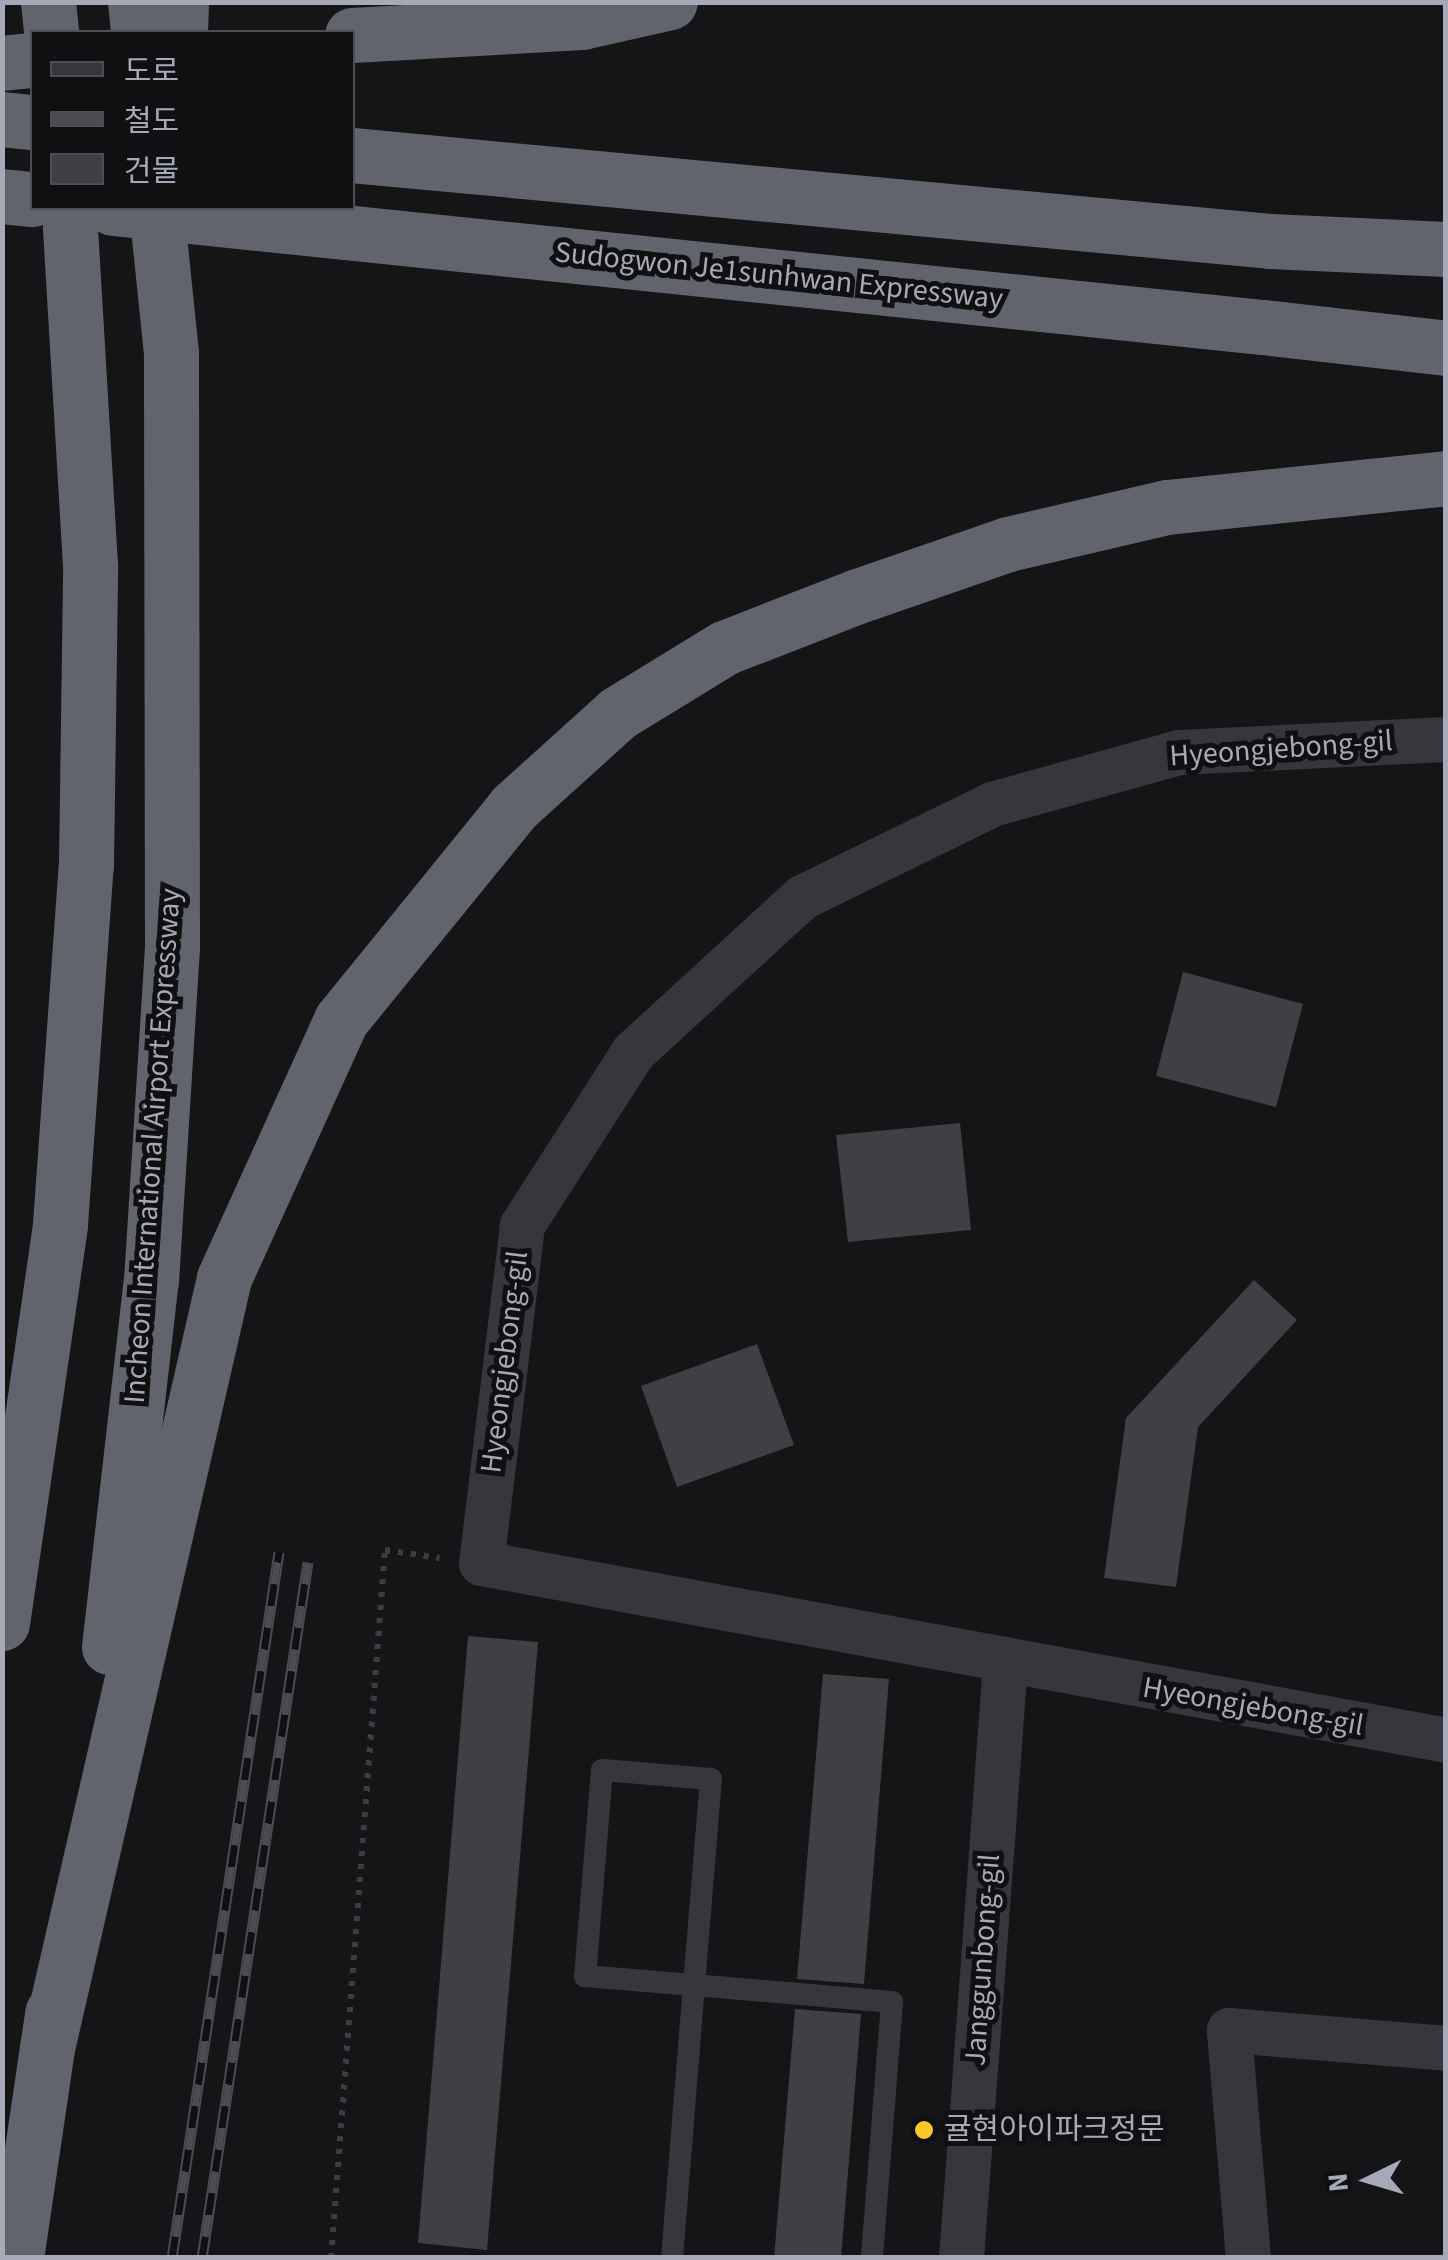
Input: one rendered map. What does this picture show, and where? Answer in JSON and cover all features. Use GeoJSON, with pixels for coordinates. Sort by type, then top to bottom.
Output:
{"type":"FeatureCollection","features":[{"type":"Feature","properties":{"kind":"highway"},"geometry":{"type":"LineString","coordinates":[[48,2],[51,30]]}},
{"type":"Feature","properties":{"kind":"highway"},"geometry":{"type":"LineString","coordinates":[[135,2],[138,30]]}},
{"type":"Feature","properties":{"kind":"highway"},"geometry":{"type":"LineString","coordinates":[[180,30],[181,2]]}},
{"type":"Feature","properties":{"kind":"highway"},"geometry":{"type":"LineString","coordinates":[[355,35],[582,22],[670,2]]}},
{"type":"Feature","properties":{"kind":"highway"},"geometry":{"type":"LineString","coordinates":[[2,63],[30,60]]}},
{"type":"Feature","properties":{"kind":"highway"},"geometry":{"type":"LineString","coordinates":[[2,119],[30,122]]}},
{"type":"Feature","properties":{"kind":"highway"},"geometry":{"type":"LineString","coordinates":[[355,155],[1270,240],[1446,250]]}},
{"type":"Feature","properties":{"kind":"highway"},"geometry":{"type":"LineString","coordinates":[[2,196],[30,199]]}},
{"type":"Feature","properties":{"kind":"highway"},"geometry":{"type":"LineString","coordinates":[[2,1622],[60,1224],[86,866],[90,565],[69,210]]}},
{"type":"Feature","properties":{"kind":"highway","name":"Sudogwon Je1sunhwan Expressway"},"geometry":{"type":"LineString","coordinates":[[131,210],[1446,348]]}},
{"type":"Feature","properties":{"kind":"highway","name":"Incheon International Airport Expressway"},"geometry":{"type":"LineString","coordinates":[[16,2258],[110,1642],[150,1281],[172,947],[171,353],[156,210]]}},
{"type":"Feature","properties":{"kind":"highway"},"geometry":{"type":"LineString","coordinates":[[171,353],[175,210]]}},
{"type":"Feature","properties":{"kind":"highway"},"geometry":{"type":"LineString","coordinates":[[47,2048],[224,1278],[341,1020],[502,820],[618,713],[724,648],[855,597],[1008,544],[1167,507],[1446,478]]}},
{"type":"Feature","properties":{"kind":"street","name":"Hyeongjebong-gil"},"geometry":{"type":"LineString","coordinates":[[1446,739],[1179,752],[992,804],[802,897],[634,1052],[522,1226],[480,1563],[962,1645],[1005,1664],[1446,1740]]}},
{"type":"Feature","properties":{"kind":"street","name":"Janggunbong-gil"},"geometry":{"type":"LineString","coordinates":[[961,2258],[1005,1664]]}},
{"type":"Feature","properties":{"kind":"street"},"geometry":{"type":"LineString","coordinates":[[1248,2258],[1228,2030],[1446,2048]]}},
{"type":"Feature","properties":{"kind":"lane"},"geometry":{"type":"LineString","coordinates":[[672,2258],[694,1985],[711,1779],[602,1770],[585,1976],[694,1985],[892,2002],[872,2258]]}},
{"type":"Feature","properties":{"kind":"path"},"geometry":{"type":"LineString","coordinates":[[332,2258],[385,1550],[480,1563]]}},
{"type":"Feature","properties":{"kind":"building"},"geometry":{"type":"Polygon","coordinates":[[[1183,972],[1303,1004],[1276,1107],[1156,1076],[1183,972]]]}},
{"type":"Feature","properties":{"kind":"building"},"geometry":{"type":"Polygon","coordinates":[[[960,1123],[971,1230],[848,1242],[836,1135],[960,1123]]]}},
{"type":"Feature","properties":{"kind":"building"},"geometry":{"type":"Polygon","coordinates":[[[1254,1280],[1297,1320],[1198,1427],[1176,1587],[1104,1578],[1126,1418],[1254,1280]]]}},
{"type":"Feature","properties":{"kind":"building"},"geometry":{"type":"Polygon","coordinates":[[[757,1344],[794,1445],[677,1487],[641,1386],[757,1344]]]}},
{"type":"Feature","properties":{"kind":"building"},"geometry":{"type":"Polygon","coordinates":[[[468,1636],[538,1642],[487,2250],[418,2243],[468,1636]]]}},
{"type":"Feature","properties":{"kind":"building"},"geometry":{"type":"Polygon","coordinates":[[[823,1674],[889,1679],[864,1984],[797,1979],[823,1674]]]}},
{"type":"Feature","properties":{"kind":"building"},"geometry":{"type":"Polygon","coordinates":[[[795,2009],[861,2014],[841,2258],[774,2258],[795,2009]]]}},
{"type":"Feature","properties":{"kind":"railway"},"geometry":{"type":"LineString","coordinates":[[172,2258],[279,1552]]}},
{"type":"Feature","properties":{"kind":"railway"},"geometry":{"type":"LineString","coordinates":[[202,2258],[308,1562]]}},
{"type":"Feature","properties":{"kind":"place","name":"귤현아이파크정문"},"geometry":{"type":"Point","coordinates":[924,2130]}}]}
